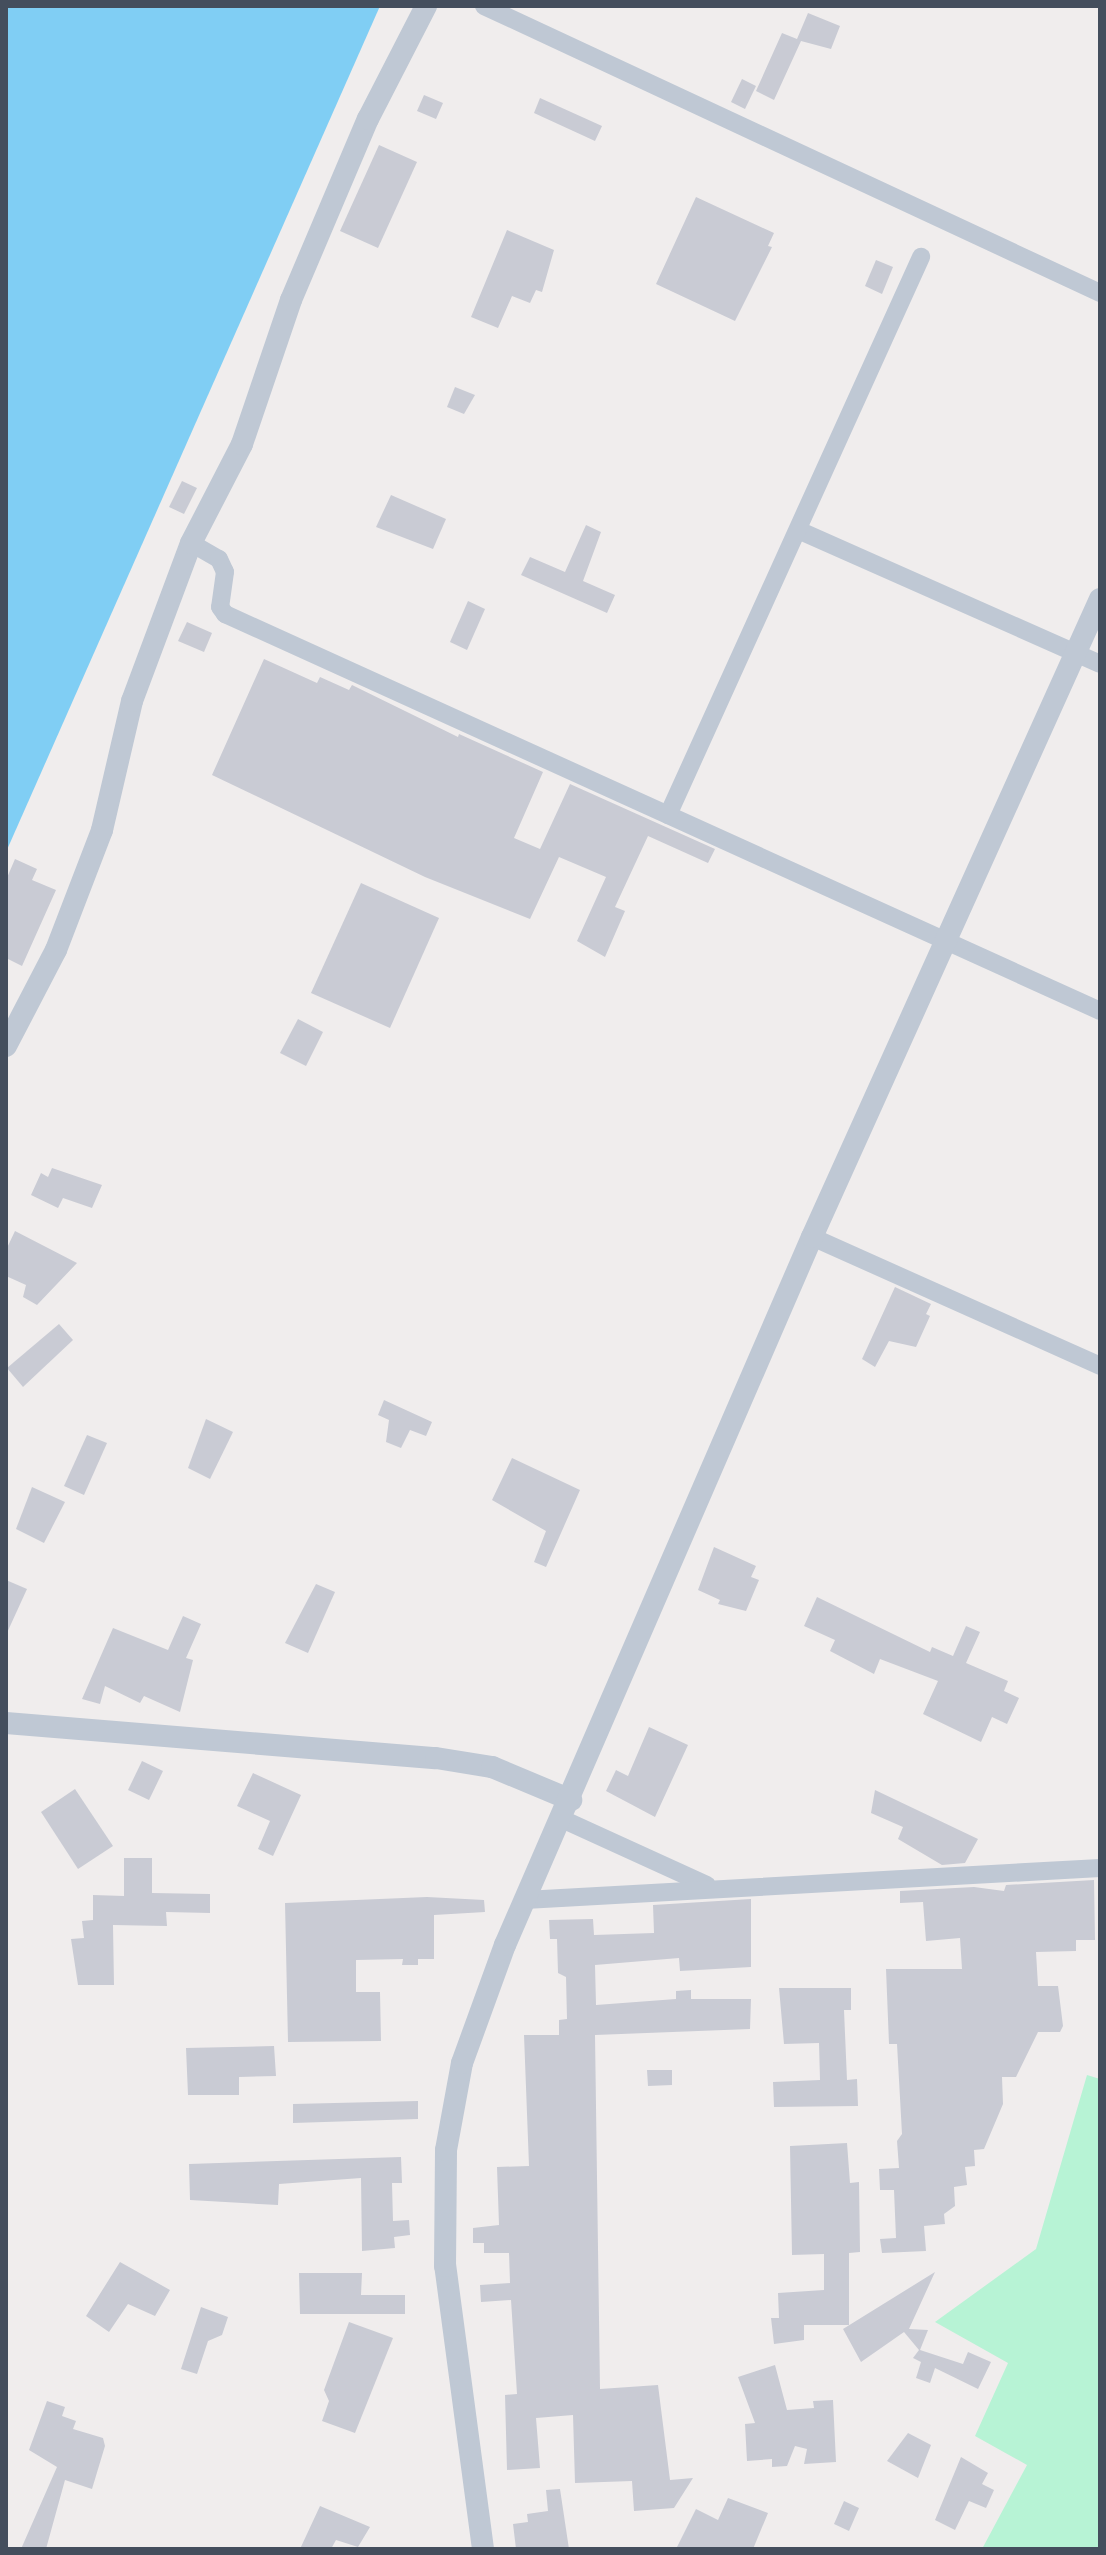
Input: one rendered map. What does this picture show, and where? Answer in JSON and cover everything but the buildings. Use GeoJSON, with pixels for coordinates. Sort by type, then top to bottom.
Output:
{"type":"FeatureCollection","features":[{"type":"Feature","properties":{"kind":"street"},"geometry":{"type":"LineString","coordinates":[[6,1046],[56,950],[102,830],[132,701],[191,543],[242,444],[291,300],[368,119],[426,6]]}},
{"type":"Feature","properties":{"kind":"street"},"geometry":{"type":"LineString","coordinates":[[484,6],[1100,293]]}},
{"type":"Feature","properties":{"kind":"street"},"geometry":{"type":"LineString","coordinates":[[668,815],[921,257]]}},
{"type":"Feature","properties":{"kind":"street"},"geometry":{"type":"LineString","coordinates":[[798,530],[1100,664]]}},
{"type":"Feature","properties":{"kind":"street"},"geometry":{"type":"LineString","coordinates":[[191,543],[219,559],[225,572],[220,607],[225,614],[1100,1011]]}},
{"type":"Feature","properties":{"kind":"street"},"geometry":{"type":"LineString","coordinates":[[483,2549],[445,2266],[446,2150],[462,2063],[525,1900],[812,1237],[1100,599]]}},
{"type":"Feature","properties":{"kind":"street"},"geometry":{"type":"LineString","coordinates":[[812,1237],[1100,1366]]}},
{"type":"Feature","properties":{"kind":"street"},"geometry":{"type":"LineString","coordinates":[[6,1723],[436,1758],[492,1767],[710,1886]]}},
{"type":"Feature","properties":{"kind":"street"},"geometry":{"type":"LineString","coordinates":[[525,1900],[710,1886],[919,1881],[1100,1868]]}},
{"type":"Feature","properties":{"kind":"green space"},"geometry":{"type":"Polygon","coordinates":[[[1087,2075],[1100,2079],[1100,2549],[982,2549],[1027,2465],[975,2436],[1008,2363],[935,2322],[1036,2249],[1087,2075]]]}},
{"type":"Feature","properties":{"kind":"water"},"geometry":{"type":"Polygon","coordinates":[[[6,6],[380,6],[6,852],[6,6]]]}}]}
